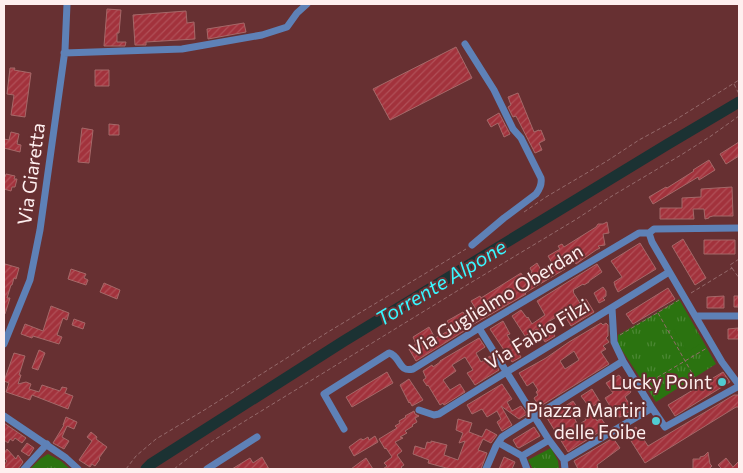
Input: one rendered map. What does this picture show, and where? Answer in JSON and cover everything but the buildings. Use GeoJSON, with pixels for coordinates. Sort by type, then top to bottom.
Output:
{"type":"FeatureCollection","features":[{"type":"Feature","properties":{"kind":"street","name":"Via Giaretta"},"geometry":{"type":"LineString","coordinates":[[4,344],[30,280],[40,230],[64,53],[67,4]]}},
{"type":"Feature","properties":{"kind":"street"},"geometry":{"type":"LineString","coordinates":[[64,53],[182,49],[262,35],[287,27],[297,13],[307,4]]}},
{"type":"Feature","properties":{"kind":"street"},"geometry":{"type":"LineString","coordinates":[[465,44],[494,90],[513,129],[521,138],[542,178],[536,194],[472,245]]}},
{"type":"Feature","properties":{"kind":"street","name":"Via Guglielmo Oberdan"},"geometry":{"type":"LineString","coordinates":[[344,429],[324,394],[389,353],[395,356],[405,370],[412,369],[640,233],[649,232],[654,229],[739,228]]}},
{"type":"Feature","properties":{"kind":"street"},"geometry":{"type":"LineString","coordinates":[[612,308],[614,342],[623,361],[665,427],[739,386],[722,362],[669,272],[650,238],[649,232]]}},
{"type":"Feature","properties":{"kind":"street","name":"Via Fabio Filzi"},"geometry":{"type":"LineString","coordinates":[[419,410],[438,414],[669,272]]}},
{"type":"Feature","properties":{"kind":"street"},"geometry":{"type":"LineString","coordinates":[[696,316],[739,316]]}},
{"type":"Feature","properties":{"kind":"street"},"geometry":{"type":"LineString","coordinates":[[479,328],[549,440],[564,460],[565,469]]}},
{"type":"Feature","properties":{"kind":"street"},"geometry":{"type":"LineString","coordinates":[[486,469],[502,437],[623,361]]}},
{"type":"Feature","properties":{"kind":"street"},"geometry":{"type":"LineString","coordinates":[[564,460],[652,408]]}},
{"type":"Feature","properties":{"kind":"street"},"geometry":{"type":"LineString","coordinates":[[4,416],[66,458],[78,469]]}},
{"type":"Feature","properties":{"kind":"street"},"geometry":{"type":"LineString","coordinates":[[207,469],[257,437]]}},
{"type":"Feature","properties":{"kind":"street"},"geometry":{"type":"LineString","coordinates":[[522,456],[549,440]]}},
{"type":"Feature","properties":{"kind":"street"},"geometry":{"type":"LineString","coordinates":[[499,443],[522,456],[527,469]]}},
{"type":"Feature","properties":{"kind":"street"},"geometry":{"type":"LineString","coordinates":[[24,469],[46,444]]}},
{"type":"Feature","properties":{"kind":"path"},"geometry":{"type":"LineString","coordinates":[[522,213],[739,80]]}},
{"type":"Feature","properties":{"kind":"path"},"geometry":{"type":"LineString","coordinates":[[734,84],[739,94]]}},
{"type":"Feature","properties":{"kind":"path"},"geometry":{"type":"LineString","coordinates":[[174,469],[214,440],[576,220],[612,196],[712,136],[739,116]]}},
{"type":"Feature","properties":{"kind":"path"},"geometry":{"type":"LineString","coordinates":[[126,469],[136,456],[156,439],[472,245]]}},
{"type":"Feature","properties":{"kind":"path"},"geometry":{"type":"LineString","coordinates":[[732,268],[739,278]]}},
{"type":"Feature","properties":{"kind":"path"},"geometry":{"type":"LineString","coordinates":[[658,312],[697,382]]}},
{"type":"Feature","properties":{"kind":"path"},"geometry":{"type":"LineString","coordinates":[[640,387],[712,345]]}},
{"type":"Feature","properties":{"kind":"green space"},"geometry":{"type":"Polygon","coordinates":[[[679,299],[716,364],[656,402],[618,344],[618,335],[679,299]]]}},
{"type":"Feature","properties":{"kind":"green space"},"geometry":{"type":"Polygon","coordinates":[[[689,320],[702,343],[687,352],[673,328],[689,320]]]}},
{"type":"Feature","properties":{"kind":"green space"},"geometry":{"type":"Polygon","coordinates":[[[551,448],[558,461],[559,469],[533,469],[528,460],[551,448]]]}},
{"type":"Feature","properties":{"kind":"green space"},"geometry":{"type":"Polygon","coordinates":[[[48,454],[61,461],[70,469],[30,469],[48,454]]]}},
{"type":"Feature","properties":{"kind":"waterway","name":"Torrente Alpone"},"geometry":{"type":"LineString","coordinates":[[146,469],[344,341],[739,102]]}},
{"type":"Feature","properties":{"kind":"place","name":"Lucky Point"},"geometry":{"type":"Point","coordinates":[722,382]}},
{"type":"Feature","properties":{"kind":"place","name":"Piazza Martiri delle Foibe"},"geometry":{"type":"Point","coordinates":[656,421]}}]}
